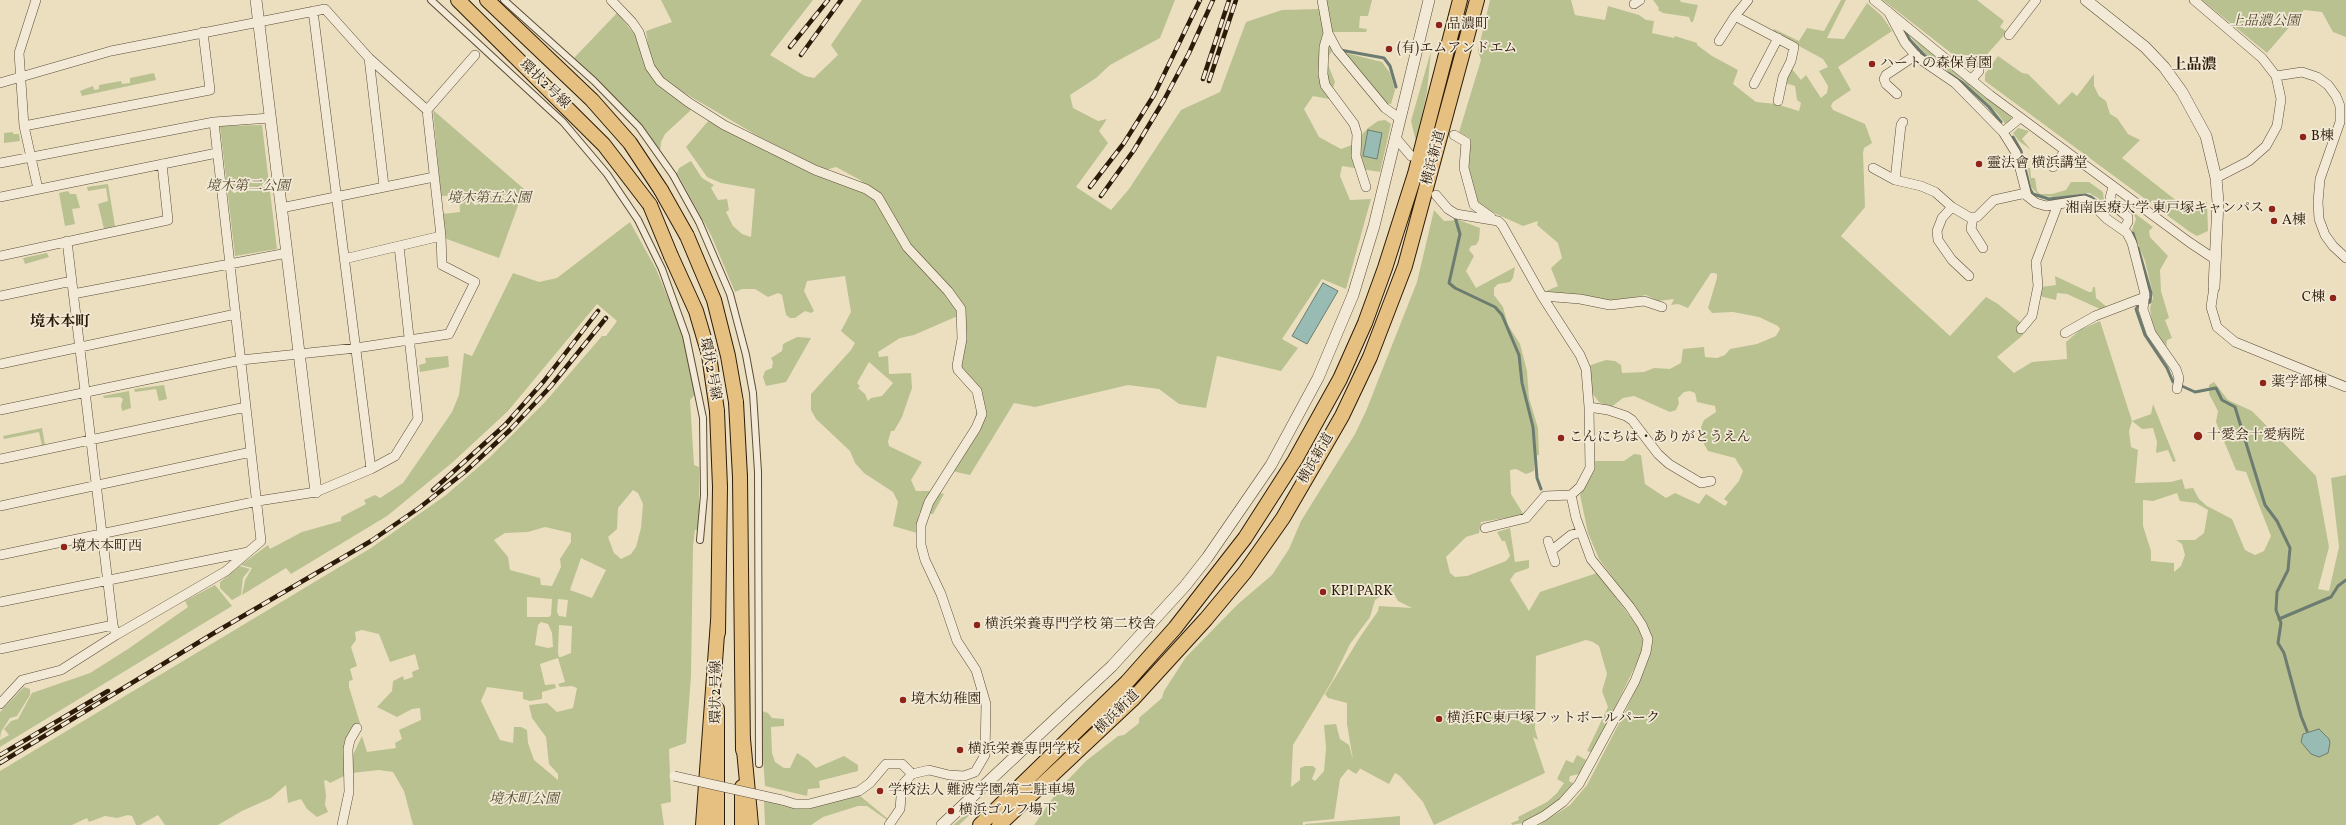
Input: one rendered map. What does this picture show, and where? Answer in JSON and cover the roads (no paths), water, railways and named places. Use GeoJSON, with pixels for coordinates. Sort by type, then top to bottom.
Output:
{"type":"FeatureCollection","features":[{"type":"Feature","properties":{"kind":"main road","name":"環状2号線"},"geometry":{"type":"LineString","coordinates":[[458,0],[604,145],[650,205],[671,256],[696,310],[709,355],[717,411],[720,487],[717,825]]}},
{"type":"Feature","properties":{"kind":"main road","name":"環状2号線"},"geometry":{"type":"LineString","coordinates":[[487,0],[592,100],[630,143],[661,190],[687,236],[714,300],[728,356],[736,402],[740,477],[743,739],[742,825]]}},
{"type":"Feature","properties":{"kind":"main road","name":"横浜新道"},"geometry":{"type":"LineString","coordinates":[[980,825],[1127,682],[1175,628],[1245,538],[1295,460],[1340,379],[1365,323],[1385,268],[1415,174],[1460,0]]}},
{"type":"Feature","properties":{"kind":"main road","name":"横浜新道"},"geometry":{"type":"LineString","coordinates":[[1000,825],[1081,750],[1132,700],[1206,619],[1245,572],[1283,518],[1342,416],[1370,356],[1405,266],[1477,0]]}},
{"type":"Feature","properties":{"kind":"main road"},"geometry":{"type":"LineString","coordinates":[[703,825],[718,621]]}},
{"type":"Feature","properties":{"kind":"main road"},"geometry":{"type":"LineString","coordinates":[[743,739],[750,825]]}},
{"type":"Feature","properties":{"kind":"main road"},"geometry":{"type":"LineString","coordinates":[[1012,825],[1081,750]]}},
{"type":"Feature","properties":{"kind":"street"},"geometry":{"type":"LineString","coordinates":[[36,0],[19,54],[22,78],[24,126],[38,189]]}},
{"type":"Feature","properties":{"kind":"street"},"geometry":{"type":"LineString","coordinates":[[256,0],[316,492]]}},
{"type":"Feature","properties":{"kind":"street"},"geometry":{"type":"LineString","coordinates":[[431,0],[563,122],[608,174],[638,220],[662,269],[686,336],[703,418],[704,495],[700,540]]}},
{"type":"Feature","properties":{"kind":"street"},"geometry":{"type":"LineString","coordinates":[[504,0],[594,81],[639,127],[673,175],[699,222],[730,294],[746,355],[753,393],[758,472],[759,764]]}},
{"type":"Feature","properties":{"kind":"street"},"geometry":{"type":"LineString","coordinates":[[611,0],[632,22],[639,32],[650,67],[660,81],[724,125],[815,170],[866,189],[878,197],[907,247],[939,280],[961,309],[962,340],[957,366],[958,370],[978,391],[982,414],[976,428],[929,502],[922,525],[921,545],[925,560],[940,594],[957,642],[976,670],[986,704],[986,755],[975,772],[964,776],[949,776],[930,770],[912,774],[902,785],[900,809],[889,825]]}},
{"type":"Feature","properties":{"kind":"street"},"geometry":{"type":"LineString","coordinates":[[1322,0],[1328,33],[1338,50],[1385,108],[1399,118]]}},
{"type":"Feature","properties":{"kind":"street"},"geometry":{"type":"LineString","coordinates":[[942,825],[1123,654],[1207,558],[1271,465],[1318,378],[1353,295],[1374,226],[1399,118],[1429,0]]}},
{"type":"Feature","properties":{"kind":"street"},"geometry":{"type":"LineString","coordinates":[[1719,41],[1735,16],[1748,0]]}},
{"type":"Feature","properties":{"kind":"street"},"geometry":{"type":"LineString","coordinates":[[1874,0],[1971,80],[2020,118],[2113,187],[2216,260]]}},
{"type":"Feature","properties":{"kind":"street"},"geometry":{"type":"LineString","coordinates":[[2009,35],[2036,0]]}},
{"type":"Feature","properties":{"kind":"street"},"geometry":{"type":"LineString","coordinates":[[2086,0],[2145,47],[2164,67],[2181,89],[2206,136],[2216,178],[2218,202],[2216,260],[2211,307],[2217,327],[2235,342],[2346,387]]}},
{"type":"Feature","properties":{"kind":"street"},"geometry":{"type":"LineString","coordinates":[[2194,0],[2262,58],[2276,76],[2281,99],[2280,113],[2273,136],[2266,146],[2250,160],[2216,178]]}},
{"type":"Feature","properties":{"kind":"street"},"geometry":{"type":"LineString","coordinates":[[0,83],[22,78],[111,51],[325,9],[369,58],[427,110],[441,236],[442,265],[475,282],[449,334],[356,348],[241,360],[86,394],[0,410]]}},
{"type":"Feature","properties":{"kind":"street"},"geometry":{"type":"LineString","coordinates":[[313,11],[371,469]]}},
{"type":"Feature","properties":{"kind":"street"},"geometry":{"type":"LineString","coordinates":[[1888,11],[1906,43],[1916,55],[1955,83],[2004,132],[2016,153],[2026,193],[2036,203],[2046,206],[2084,200],[2091,203],[2123,230],[2132,243],[2151,333],[2176,369],[2178,386]]}},
{"type":"Feature","properties":{"kind":"street"},"geometry":{"type":"LineString","coordinates":[[1735,16],[1794,47],[1791,62],[1783,77],[1778,101]]}},
{"type":"Feature","properties":{"kind":"street"},"geometry":{"type":"LineString","coordinates":[[24,126],[210,90],[203,32]]}},
{"type":"Feature","properties":{"kind":"street"},"geometry":{"type":"LineString","coordinates":[[1328,33],[1324,47],[1323,74],[1325,85],[1354,124],[1357,134],[1356,156],[1366,187]]}},
{"type":"Feature","properties":{"kind":"street"},"geometry":{"type":"LineString","coordinates":[[1754,84],[1778,38]]}},
{"type":"Feature","properties":{"kind":"street"},"geometry":{"type":"LineString","coordinates":[[427,110],[475,55]]}},
{"type":"Feature","properties":{"kind":"street"},"geometry":{"type":"LineString","coordinates":[[1897,94],[1886,84],[1884,79],[1886,75],[1916,55]]}},
{"type":"Feature","properties":{"kind":"street"},"geometry":{"type":"LineString","coordinates":[[369,58],[384,186]]}},
{"type":"Feature","properties":{"kind":"street"},"geometry":{"type":"LineString","coordinates":[[1971,80],[1979,71]]}},
{"type":"Feature","properties":{"kind":"street"},"geometry":{"type":"LineString","coordinates":[[2276,76],[2302,72],[2312,75],[2328,85],[2336,96],[2340,106],[2340,122],[2320,179],[2318,202],[2319,219],[2325,235],[2333,246],[2346,258]]}},
{"type":"Feature","properties":{"kind":"street"},"geometry":{"type":"LineString","coordinates":[[0,164],[214,122],[270,118]]}},
{"type":"Feature","properties":{"kind":"street"},"geometry":{"type":"LineString","coordinates":[[2004,132],[2020,118]]}},
{"type":"Feature","properties":{"kind":"street"},"geometry":{"type":"LineString","coordinates":[[0,704],[4,695],[22,680],[61,670],[116,635],[226,571],[261,541],[258,501],[251,452],[214,122]]}},
{"type":"Feature","properties":{"kind":"street"},"geometry":{"type":"LineString","coordinates":[[1895,180],[1901,125],[1903,122]]}},
{"type":"Feature","properties":{"kind":"street"},"geometry":{"type":"LineString","coordinates":[[1454,135],[1466,142],[1464,168],[1474,205],[1498,221],[1542,296],[1580,355],[1586,369],[1589,407],[1590,468],[1580,487],[1571,495],[1545,496],[1526,518],[1484,528]]}},
{"type":"Feature","properties":{"kind":"street"},"geometry":{"type":"LineString","coordinates":[[1395,137],[1411,156]]}},
{"type":"Feature","properties":{"kind":"street"},"geometry":{"type":"LineString","coordinates":[[2053,168],[2065,151]]}},
{"type":"Feature","properties":{"kind":"street"},"geometry":{"type":"LineString","coordinates":[[0,197],[217,153]]}},
{"type":"Feature","properties":{"kind":"street"},"geometry":{"type":"LineString","coordinates":[[0,256],[168,220],[162,164]]}},
{"type":"Feature","properties":{"kind":"street"},"geometry":{"type":"LineString","coordinates":[[1873,168],[1895,180],[1921,186],[1936,192],[1952,206],[1969,217],[1977,217],[1994,200],[2026,193]]}},
{"type":"Feature","properties":{"kind":"street"},"geometry":{"type":"LineString","coordinates":[[281,208],[434,177]]}},
{"type":"Feature","properties":{"kind":"street"},"geometry":{"type":"LineString","coordinates":[[2113,187],[2110,198],[2112,204],[2128,216],[2128,222],[2123,230]]}},
{"type":"Feature","properties":{"kind":"street"},"geometry":{"type":"LineString","coordinates":[[1436,195],[1448,210],[1456,214],[1498,221]]}},
{"type":"Feature","properties":{"kind":"street"},"geometry":{"type":"LineString","coordinates":[[2021,329],[2032,316],[2038,286],[2036,262],[2058,204]]}},
{"type":"Feature","properties":{"kind":"street"},"geometry":{"type":"LineString","coordinates":[[1952,206],[1942,218],[1937,231],[1938,240],[1952,260],[1969,276]]}},
{"type":"Feature","properties":{"kind":"street"},"geometry":{"type":"LineString","coordinates":[[1973,217],[1971,229],[1983,248]]}},
{"type":"Feature","properties":{"kind":"street"},"geometry":{"type":"LineString","coordinates":[[344,259],[441,236]]}},
{"type":"Feature","properties":{"kind":"street"},"geometry":{"type":"LineString","coordinates":[[67,241],[113,625],[116,635]]}},
{"type":"Feature","properties":{"kind":"street"},"geometry":{"type":"LineString","coordinates":[[0,555],[258,501],[316,492],[371,469],[395,456],[418,419],[399,246]]}},
{"type":"Feature","properties":{"kind":"street"},"geometry":{"type":"LineString","coordinates":[[74,294],[287,253]]}},
{"type":"Feature","properties":{"kind":"street"},"geometry":{"type":"LineString","coordinates":[[0,296],[72,281]]}},
{"type":"Feature","properties":{"kind":"street"},"geometry":{"type":"LineString","coordinates":[[1542,296],[1580,299],[1610,305],[1644,301],[1662,307]]}},
{"type":"Feature","properties":{"kind":"street"},"geometry":{"type":"LineString","coordinates":[[2065,333],[2095,316],[2144,303]]}},
{"type":"Feature","properties":{"kind":"street"},"geometry":{"type":"LineString","coordinates":[[0,364],[236,314]]}},
{"type":"Feature","properties":{"kind":"street"},"geometry":{"type":"LineString","coordinates":[[1589,407],[1608,410],[1626,416],[1632,420],[1658,454],[1669,464],[1701,483],[1710,481]]}},
{"type":"Feature","properties":{"kind":"street"},"geometry":{"type":"LineString","coordinates":[[0,459],[246,408]]}},
{"type":"Feature","properties":{"kind":"street"},"geometry":{"type":"LineString","coordinates":[[0,506],[251,452]]}},
{"type":"Feature","properties":{"kind":"street"},"geometry":{"type":"LineString","coordinates":[[1527,825],[1544,816],[1563,802],[1579,784],[1634,681],[1646,652],[1648,639],[1642,625],[1630,607],[1591,558],[1576,518],[1571,495]]}},
{"type":"Feature","properties":{"kind":"street"},"geometry":{"type":"LineString","coordinates":[[1552,551],[1571,535],[1581,532]]}},
{"type":"Feature","properties":{"kind":"street"},"geometry":{"type":"LineString","coordinates":[[1548,541],[1556,562]]}},
{"type":"Feature","properties":{"kind":"street"},"geometry":{"type":"LineString","coordinates":[[0,602],[249,551]]}},
{"type":"Feature","properties":{"kind":"street"},"geometry":{"type":"LineString","coordinates":[[0,649],[113,625]]}},
{"type":"Feature","properties":{"kind":"street"},"geometry":{"type":"LineString","coordinates":[[342,825],[348,792],[348,750],[350,740],[357,728]]}},
{"type":"Feature","properties":{"kind":"street"},"geometry":{"type":"LineString","coordinates":[[674,776],[795,804],[809,804],[859,791],[870,783],[886,764],[902,764],[912,774]]}},
{"type":"Feature","properties":{"kind":"water"},"geometry":{"type":"Polygon","coordinates":[[[1368,130],[1382,133],[1377,159],[1363,156],[1368,130]]]}},
{"type":"Feature","properties":{"kind":"water"},"geometry":{"type":"Polygon","coordinates":[[[1323,283],[1338,291],[1307,344],[1292,336],[1323,283]]]}},
{"type":"Feature","properties":{"kind":"water"},"geometry":{"type":"Polygon","coordinates":[[[2319,729],[2329,739],[2330,743],[2328,753],[2319,757],[2311,754],[2301,742],[2303,734],[2319,729]]]}},
{"type":"Feature","properties":{"kind":"waterway"},"geometry":{"type":"LineString","coordinates":[[1902,27],[1910,40],[1930,61]]}},
{"type":"Feature","properties":{"kind":"waterway"},"geometry":{"type":"LineString","coordinates":[[1340,50],[1384,58],[1390,66],[1396,87]]}},
{"type":"Feature","properties":{"kind":"waterway"},"geometry":{"type":"LineString","coordinates":[[1948,73],[1963,83],[1989,107],[2001,122]]}},
{"type":"Feature","properties":{"kind":"waterway"},"geometry":{"type":"LineString","coordinates":[[2013,137],[2021,151],[2030,189],[2033,194],[2049,199],[2085,195],[2091,197],[2105,208]]}},
{"type":"Feature","properties":{"kind":"waterway"},"geometry":{"type":"LineString","coordinates":[[1455,217],[1460,234],[1449,283],[1455,288],[1495,307],[1502,315],[1519,355],[1522,383],[1533,427],[1537,478],[1541,489]]}},
{"type":"Feature","properties":{"kind":"waterway"},"geometry":{"type":"LineString","coordinates":[[2133,233],[2136,243]]}},
{"type":"Feature","properties":{"kind":"waterway"},"geometry":{"type":"LineString","coordinates":[[2138,248],[2151,293],[2150,302],[2138,306],[2136,309],[2145,335],[2167,368],[2173,382],[2195,392],[2216,388],[2222,400],[2235,407],[2265,505],[2277,521],[2290,548],[2288,570],[2277,592],[2276,610],[2281,623],[2278,643],[2284,653],[2301,716],[2307,731]]}},
{"type":"Feature","properties":{"kind":"waterway"},"geometry":{"type":"LineString","coordinates":[[2279,619],[2331,597],[2338,586],[2346,580]]}},
{"type":"Feature","properties":{"kind":"railway"},"geometry":{"type":"LineString","coordinates":[[790,47],[828,0]]}},
{"type":"Feature","properties":{"kind":"railway"},"geometry":{"type":"LineString","coordinates":[[801,55],[841,0]]}},
{"type":"Feature","properties":{"kind":"railway"},"geometry":{"type":"LineString","coordinates":[[1090,187],[1124,143],[1154,95],[1200,0]]}},
{"type":"Feature","properties":{"kind":"railway"},"geometry":{"type":"LineString","coordinates":[[1101,196],[1134,150],[1164,100],[1189,53],[1213,0]]}},
{"type":"Feature","properties":{"kind":"railway"},"geometry":{"type":"LineString","coordinates":[[1203,79],[1229,0]]}},
{"type":"Feature","properties":{"kind":"railway"},"geometry":{"type":"LineString","coordinates":[[1209,81],[1236,0]]}},
{"type":"Feature","properties":{"kind":"railway"},"geometry":{"type":"LineString","coordinates":[[433,490],[505,425],[544,381],[598,311]]}},
{"type":"Feature","properties":{"kind":"railway"},"geometry":{"type":"LineString","coordinates":[[0,763],[214,633],[371,541],[419,508],[466,471],[510,430],[551,386],[606,318]]}},
{"type":"Feature","properties":{"kind":"railway"},"geometry":{"type":"LineString","coordinates":[[0,755],[108,691]]}},
{"type":"Feature","properties":{"kind":"place","name":"品濃町"},"geometry":{"type":"Point","coordinates":[1439,25]}},
{"type":"Feature","properties":{"kind":"place","name":"(有)エムアンドエム"},"geometry":{"type":"Point","coordinates":[1389,49]}},
{"type":"Feature","properties":{"kind":"place","name":"ハートの森保育園"},"geometry":{"type":"Point","coordinates":[1872,64]}},
{"type":"Feature","properties":{"kind":"place","name":"B棟"},"geometry":{"type":"Point","coordinates":[2303,137]}},
{"type":"Feature","properties":{"kind":"place","name":"靈法會 横浜講堂"},"geometry":{"type":"Point","coordinates":[1979,164]}},
{"type":"Feature","properties":{"kind":"place","name":"湘南医療大学 東戸塚キャンパス"},"geometry":{"type":"Point","coordinates":[2272,209]}},
{"type":"Feature","properties":{"kind":"place","name":"A棟"},"geometry":{"type":"Point","coordinates":[2274,221]}},
{"type":"Feature","properties":{"kind":"place","name":"C棟"},"geometry":{"type":"Point","coordinates":[2333,298]}},
{"type":"Feature","properties":{"kind":"place","name":"薬学部棟"},"geometry":{"type":"Point","coordinates":[2263,383]}},
{"type":"Feature","properties":{"kind":"place","name":"十愛会十愛病院"},"geometry":{"type":"Point","coordinates":[2198,436]}},
{"type":"Feature","properties":{"kind":"place","name":"こんにちは・ありがとうえん"},"geometry":{"type":"Point","coordinates":[1561,438]}},
{"type":"Feature","properties":{"kind":"place","name":"境木本町西"},"geometry":{"type":"Point","coordinates":[64,547]}},
{"type":"Feature","properties":{"kind":"place","name":"KPI PARK"},"geometry":{"type":"Point","coordinates":[1323,592]}},
{"type":"Feature","properties":{"kind":"place","name":"横浜栄養専門学校 第二校舎"},"geometry":{"type":"Point","coordinates":[977,625]}},
{"type":"Feature","properties":{"kind":"place","name":"境木幼稚園"},"geometry":{"type":"Point","coordinates":[903,700]}},
{"type":"Feature","properties":{"kind":"place","name":"横浜FC東戸塚フットボールパーク"},"geometry":{"type":"Point","coordinates":[1439,719]}},
{"type":"Feature","properties":{"kind":"place","name":"横浜栄養専門学校"},"geometry":{"type":"Point","coordinates":[960,750]}},
{"type":"Feature","properties":{"kind":"place","name":"学校法人 難波学園 第二駐車場"},"geometry":{"type":"Point","coordinates":[880,791]}},
{"type":"Feature","properties":{"kind":"place","name":"横浜ゴルフ場下"},"geometry":{"type":"Point","coordinates":[951,811]}},
{"type":"Feature","properties":{"kind":"district","name":"上品濃"},"geometry":{"type":"Point","coordinates":[2194,66]}},
{"type":"Feature","properties":{"kind":"district","name":"境木本町"},"geometry":{"type":"Point","coordinates":[60,323]}},
{"type":"Feature","properties":{"kind":"park label","name":"上品濃公園"},"geometry":{"type":"Point","coordinates":[2265,22]}},
{"type":"Feature","properties":{"kind":"park label","name":"境木第二公園"},"geometry":{"type":"Point","coordinates":[248,187]}},
{"type":"Feature","properties":{"kind":"park label","name":"境木第五公園"},"geometry":{"type":"Point","coordinates":[489,199]}},
{"type":"Feature","properties":{"kind":"park label","name":"境木町公園"},"geometry":{"type":"Point","coordinates":[524,800]}}]}
